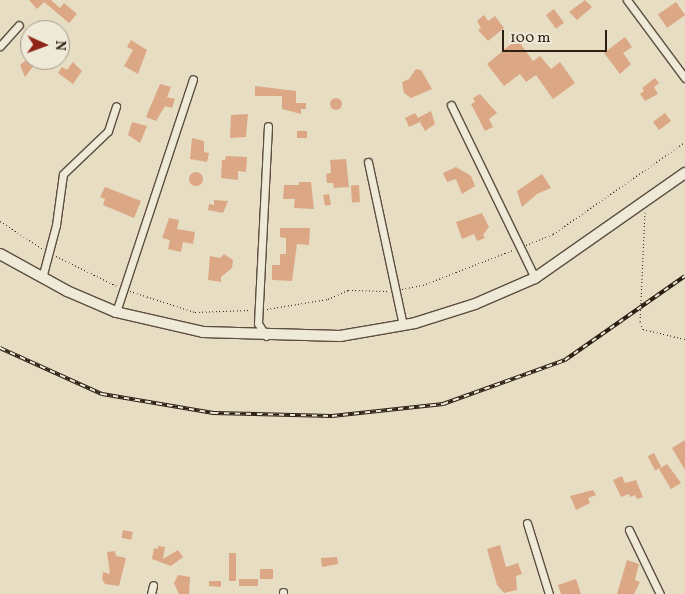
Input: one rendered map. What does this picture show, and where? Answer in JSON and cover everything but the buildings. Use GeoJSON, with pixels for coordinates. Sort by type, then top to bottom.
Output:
{"type":"FeatureCollection","features":[{"type":"Feature","properties":{"kind":"street"},"geometry":{"type":"LineString","coordinates":[[627,0],[685,78]]}},
{"type":"Feature","properties":{"kind":"street"},"geometry":{"type":"LineString","coordinates":[[0,46],[19,26]]}},
{"type":"Feature","properties":{"kind":"street"},"geometry":{"type":"LineString","coordinates":[[116,312],[193,79]]}},
{"type":"Feature","properties":{"kind":"street"},"geometry":{"type":"LineString","coordinates":[[451,105],[535,278]]}},
{"type":"Feature","properties":{"kind":"street"},"geometry":{"type":"LineString","coordinates":[[42,278],[62,174],[108,131],[116,106]]}},
{"type":"Feature","properties":{"kind":"street"},"geometry":{"type":"LineString","coordinates":[[249,335],[258,323],[268,126]]}},
{"type":"Feature","properties":{"kind":"street"},"geometry":{"type":"LineString","coordinates":[[368,162],[403,325]]}},
{"type":"Feature","properties":{"kind":"street"},"geometry":{"type":"LineString","coordinates":[[0,254],[42,278],[116,312],[204,332],[266,336],[340,336],[403,325],[475,304],[535,278],[643,205],[685,173]]}},
{"type":"Feature","properties":{"kind":"street"},"geometry":{"type":"LineString","coordinates":[[258,323],[266,336]]}},
{"type":"Feature","properties":{"kind":"street"},"geometry":{"type":"LineString","coordinates":[[527,523],[549,594]]}},
{"type":"Feature","properties":{"kind":"street"},"geometry":{"type":"LineString","coordinates":[[629,530],[660,594]]}},
{"type":"Feature","properties":{"kind":"street"},"geometry":{"type":"LineString","coordinates":[[151,594],[153,585]]}},
{"type":"Feature","properties":{"kind":"path"},"geometry":{"type":"LineString","coordinates":[[0,221],[48,252],[124,289],[195,312],[259,310],[328,299],[348,290],[395,290],[423,285],[553,234],[685,142]]}},
{"type":"Feature","properties":{"kind":"path"},"geometry":{"type":"LineString","coordinates":[[643,205],[646,234],[643,280],[640,284],[640,322],[643,328],[685,339]]}},
{"type":"Feature","properties":{"kind":"railway"},"geometry":{"type":"LineString","coordinates":[[0,348],[102,394],[213,413],[332,416],[443,404],[565,360],[685,276]]}}]}
